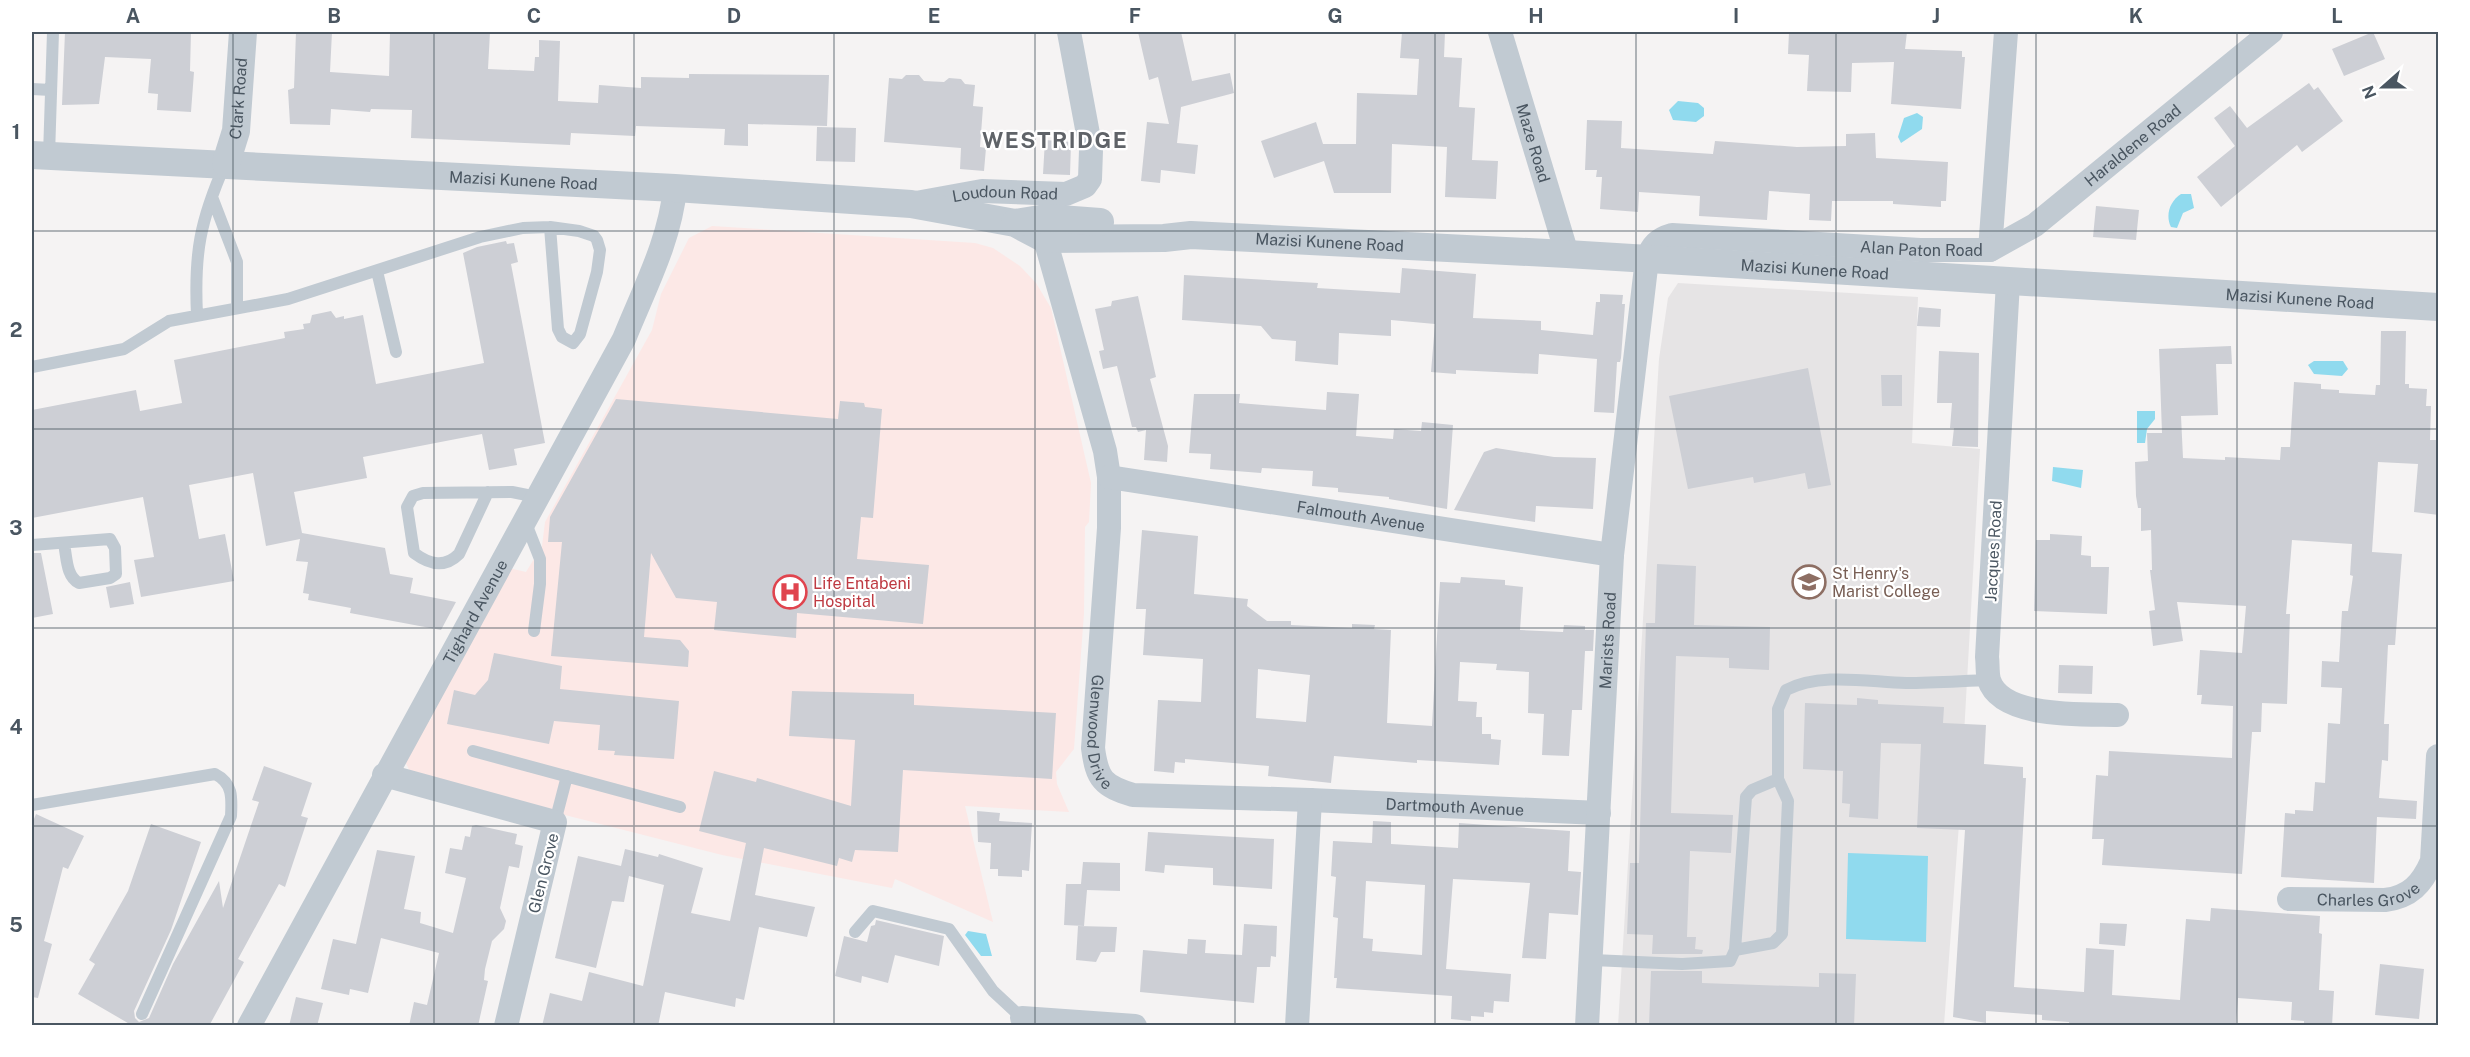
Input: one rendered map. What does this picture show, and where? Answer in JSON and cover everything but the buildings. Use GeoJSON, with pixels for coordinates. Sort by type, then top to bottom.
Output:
{"type":"FeatureCollection","features":[{"type":"Feature","properties":{"kind":"street","name":"Clark Road"},"geometry":{"type":"LineString","coordinates":[[226,163],[236,131],[243,32]]}},
{"type":"Feature","properties":{"kind":"street","name":"Loudoun Road"},"geometry":{"type":"LineString","coordinates":[[911,204],[961,193],[982,191],[1066,194],[1085,186],[1090,179],[1091,150],[1069,32]]}},
{"type":"Feature","properties":{"kind":"street","name":"Maze Road"},"geometry":{"type":"LineString","coordinates":[[1500,32],[1567,254]]}},
{"type":"Feature","properties":{"kind":"street","name":"Alan Paton Road"},"geometry":{"type":"LineString","coordinates":[[1647,259],[1656,242],[1672,235],[1920,250],[1990,250],[2006,32]]}},
{"type":"Feature","properties":{"kind":"street","name":"Haraldene Road"},"geometry":{"type":"LineString","coordinates":[[1990,250],[2035,225],[2271,32]]}},
{"type":"Feature","properties":{"kind":"street","name":"Mazisi Kunene Road"},"geometry":{"type":"LineString","coordinates":[[40,155],[675,188],[911,204],[1046,228],[1162,226],[1191,235],[1567,254],[2439,307]]}},
{"type":"Feature","properties":{"kind":"street","name":"Tighard Avenue"},"geometry":{"type":"LineString","coordinates":[[249,1026],[624,339],[666,238],[675,188]]}},
{"type":"Feature","properties":{"kind":"street","name":"Glenwood Drive"},"geometry":{"type":"LineString","coordinates":[[1046,228],[1105,451],[1109,477],[1109,528],[1093,748],[1096,770],[1110,789],[1133,795],[1311,800]]}},
{"type":"Feature","properties":{"kind":"street","name":"Marists Road"},"geometry":{"type":"LineString","coordinates":[[1587,1026],[1593,960],[1612,555],[1647,259]]}},
{"type":"Feature","properties":{"kind":"street","name":"Jacques Road"},"geometry":{"type":"LineString","coordinates":[[1989,680],[1987,657],[2007,282]]}},
{"type":"Feature","properties":{"kind":"street","name":"Falmouth Avenue"},"geometry":{"type":"LineString","coordinates":[[1109,477],[1612,555]]}},
{"type":"Feature","properties":{"kind":"street"},"geometry":{"type":"LineString","coordinates":[[1989,680],[2000,696],[2022,706],[2053,713],[2117,715]]}},
{"type":"Feature","properties":{"kind":"street","name":"Charles Grove"},"geometry":{"type":"LineString","coordinates":[[2289,899],[2400,899],[2416,889],[2426,877],[2432,861],[2439,756]]}},
{"type":"Feature","properties":{"kind":"street","name":"Glen Grove"},"geometry":{"type":"LineString","coordinates":[[384,775],[555,822],[506,1026]]}},
{"type":"Feature","properties":{"kind":"street"},"geometry":{"type":"LineString","coordinates":[[1297,1026],[1311,800]]}},
{"type":"Feature","properties":{"kind":"street","name":"Dartmouth Avenue"},"geometry":{"type":"LineString","coordinates":[[1311,800],[1599,813]]}},
{"type":"Feature","properties":{"kind":"street"},"geometry":{"type":"LineString","coordinates":[[1022,1018],[1135,1026]]}},
{"type":"Feature","properties":{"kind":"lane"},"geometry":{"type":"LineString","coordinates":[[40,155],[51,90],[53,32]]}},
{"type":"Feature","properties":{"kind":"lane"},"geometry":{"type":"LineString","coordinates":[[32,89],[51,90]]}},
{"type":"Feature","properties":{"kind":"lane"},"geometry":{"type":"LineString","coordinates":[[197,315],[195,270],[199,237],[226,163]]}},
{"type":"Feature","properties":{"kind":"lane"},"geometry":{"type":"LineString","coordinates":[[212,197],[237,262],[237,308]]}},
{"type":"Feature","properties":{"kind":"lane"},"geometry":{"type":"LineString","coordinates":[[32,367],[124,349],[160,324],[288,299],[503,231],[550,227],[594,236],[599,246],[597,272],[578,339],[573,343],[562,337],[558,329],[550,227]]}},
{"type":"Feature","properties":{"kind":"lane"},"geometry":{"type":"LineString","coordinates":[[377,271],[396,352]]}},
{"type":"Feature","properties":{"kind":"lane"},"geometry":{"type":"LineString","coordinates":[[488,492],[459,554],[454,559],[444,564],[434,564],[414,553],[407,507],[413,496],[423,493],[488,492],[512,492],[537,497]]}},
{"type":"Feature","properties":{"kind":"lane"},"geometry":{"type":"LineString","coordinates":[[524,520],[540,559],[540,584],[534,631]]}},
{"type":"Feature","properties":{"kind":"lane"},"geometry":{"type":"LineString","coordinates":[[32,545],[110,539],[115,548],[116,574],[110,578],[79,583],[75,581],[70,574],[64,544]]}},
{"type":"Feature","properties":{"kind":"lane"},"geometry":{"type":"LineString","coordinates":[[1735,950],[1773,943],[1782,934],[1788,801],[1778,779],[1778,709],[1786,690],[1799,684],[1816,681],[1907,683],[1989,680]]}},
{"type":"Feature","properties":{"kind":"lane"},"geometry":{"type":"LineString","coordinates":[[473,751],[681,807]]}},
{"type":"Feature","properties":{"kind":"lane"},"geometry":{"type":"LineString","coordinates":[[32,805],[215,774],[226,781],[231,790],[231,816],[142,1014]]}},
{"type":"Feature","properties":{"kind":"lane"},"geometry":{"type":"LineString","coordinates":[[555,822],[567,776]]}},
{"type":"Feature","properties":{"kind":"lane"},"geometry":{"type":"LineString","coordinates":[[1593,960],[1724,963],[1730,961],[1735,950],[1746,797],[1752,790],[1778,779]]}},
{"type":"Feature","properties":{"kind":"lane"},"geometry":{"type":"LineString","coordinates":[[855,932],[873,911],[949,929],[993,991],[1022,1018]]}},
{"type":"Feature","properties":{"kind":"shaded area","name":"Life Entabeni Hospital"},"geometry":{"type":"Polygon","coordinates":[[[712,226],[975,243],[993,248],[1020,266],[1036,283],[1051,308],[1091,483],[1089,522],[1085,527],[1084,613],[1074,749],[1056,772],[1057,784],[1069,812],[965,806],[993,922],[895,879],[892,888],[722,855],[412,776],[404,759],[427,720],[430,721],[432,717],[429,715],[509,568],[526,572],[542,546],[545,522],[652,330],[661,294],[689,238],[712,226]]]}},
{"type":"Feature","properties":{"kind":"shaded area","name":"St Henry's Marist College"},"geometry":{"type":"Polygon","coordinates":[[[1678,283],[1918,297],[1912,443],[1980,449],[1959,824],[1944,1025],[1618,1026],[1659,359],[1668,298],[1678,283]]]}},
{"type":"Feature","properties":{"kind":"water"},"geometry":{"type":"Polygon","coordinates":[[[1678,101],[1698,103],[1704,108],[1704,116],[1696,122],[1673,120],[1669,110],[1678,101]]]}},
{"type":"Feature","properties":{"kind":"water"},"geometry":{"type":"Polygon","coordinates":[[[1917,113],[1923,117],[1922,129],[1901,143],[1898,137],[1904,118],[1917,113]]]}},
{"type":"Feature","properties":{"kind":"water"},"geometry":{"type":"Polygon","coordinates":[[[2181,194],[2191,194],[2194,208],[2183,213],[2177,228],[2171,227],[2168,218],[2170,209],[2174,200],[2181,194]]]}},
{"type":"Feature","properties":{"kind":"water"},"geometry":{"type":"Polygon","coordinates":[[[2314,361],[2343,361],[2348,369],[2342,376],[2314,374],[2308,365],[2314,361]]]}},
{"type":"Feature","properties":{"kind":"water"},"geometry":{"type":"Polygon","coordinates":[[[2137,411],[2155,411],[2155,419],[2147,429],[2145,443],[2137,443],[2137,411]]]}},
{"type":"Feature","properties":{"kind":"water"},"geometry":{"type":"Polygon","coordinates":[[[2053,467],[2083,470],[2081,488],[2052,481],[2053,467]]]}},
{"type":"Feature","properties":{"kind":"water"},"geometry":{"type":"Polygon","coordinates":[[[1848,853],[1928,856],[1926,942],[1846,939],[1848,853]]]}},
{"type":"Feature","properties":{"kind":"water"},"geometry":{"type":"Polygon","coordinates":[[[968,931],[986,934],[992,956],[981,956],[965,935],[968,931]]]}},
{"type":"Feature","properties":{"kind":"place","name":"St Henry's Marist College"},"geometry":{"type":"Point","coordinates":[1809,582]}},
{"type":"Feature","properties":{"kind":"place","name":"Life Entabeni Hospital"},"geometry":{"type":"Point","coordinates":[790,592]}},
{"type":"Feature","properties":{"kind":"district","name":"WESTRIDGE"},"geometry":{"type":"Point","coordinates":[1055,140]}}]}
